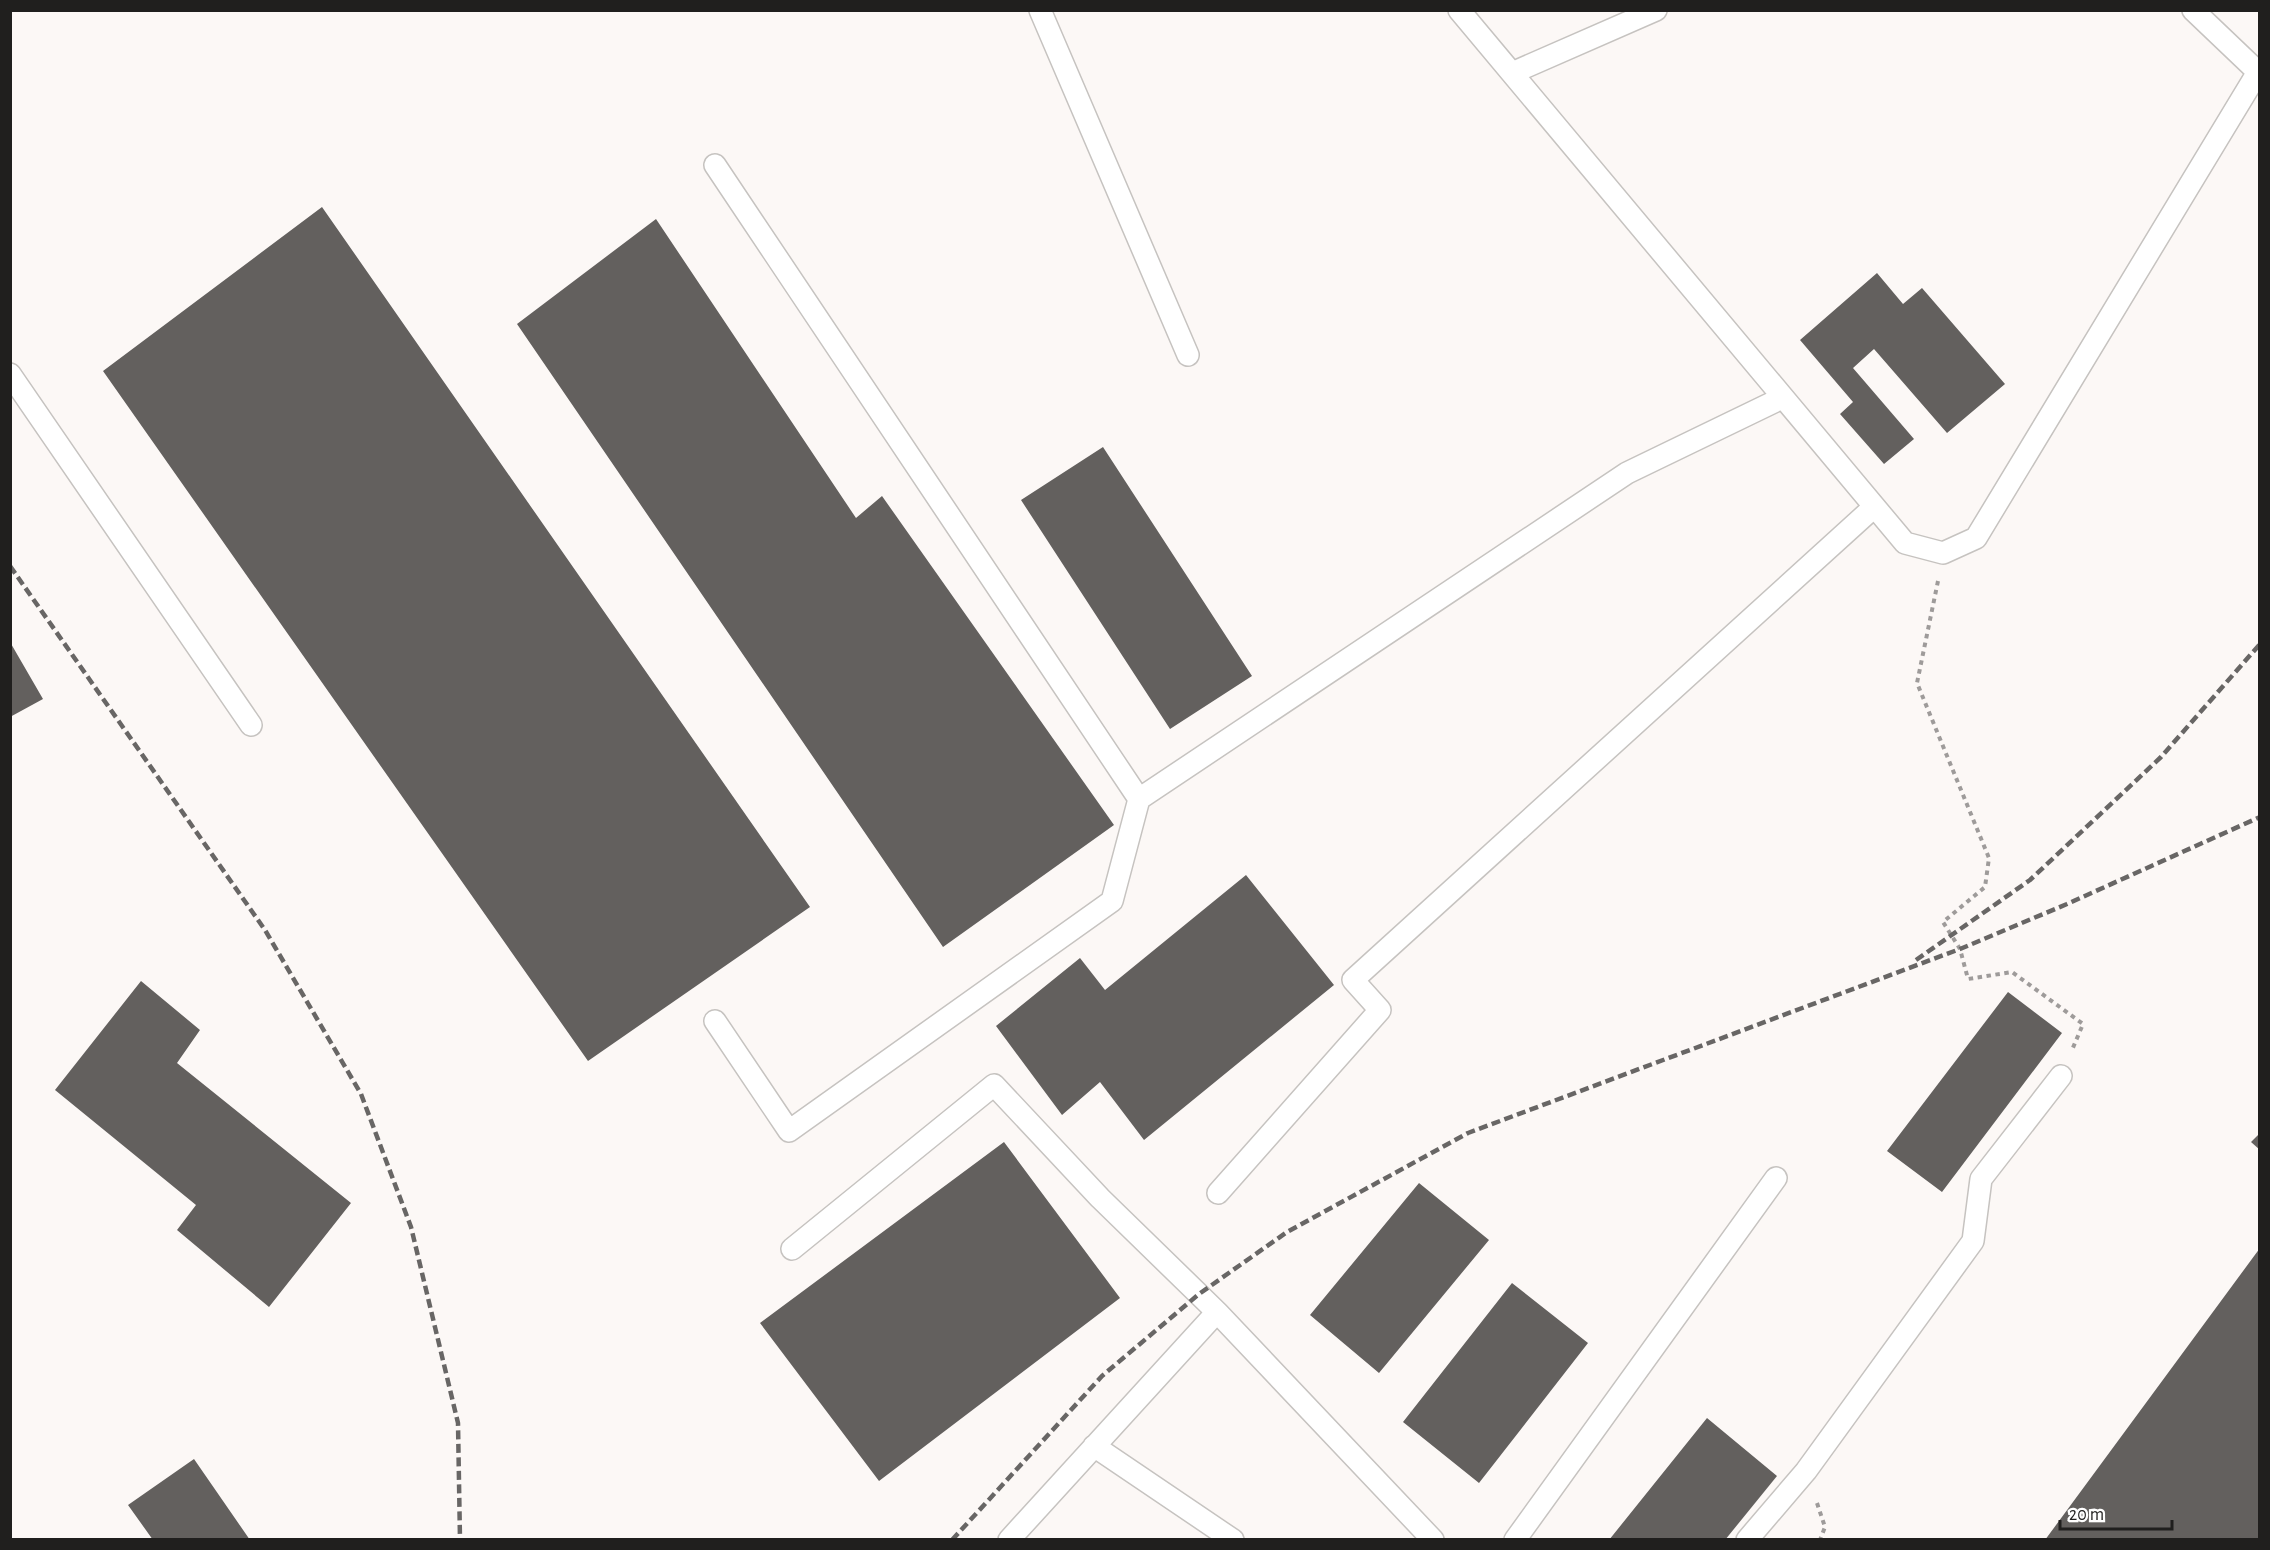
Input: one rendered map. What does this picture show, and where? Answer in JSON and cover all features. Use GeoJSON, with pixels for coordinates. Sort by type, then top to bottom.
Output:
{"type":"FeatureCollection","features":[{"type":"Feature","properties":{"kind":"lane"},"geometry":{"type":"LineString","coordinates":[[1040,10],[1188,355]]}},
{"type":"Feature","properties":{"kind":"lane"},"geometry":{"type":"LineString","coordinates":[[1459,10],[1905,543],[1943,554],[1976,538],[2258,72],[2193,10]]}},
{"type":"Feature","properties":{"kind":"lane"},"geometry":{"type":"LineString","coordinates":[[1512,74],[1656,10]]}},
{"type":"Feature","properties":{"kind":"lane"},"geometry":{"type":"LineString","coordinates":[[715,165],[1139,799]]}},
{"type":"Feature","properties":{"kind":"lane"},"geometry":{"type":"LineString","coordinates":[[10,374],[251,725]]}},
{"type":"Feature","properties":{"kind":"lane"},"geometry":{"type":"LineString","coordinates":[[715,1022],[789,1131],[1112,901],[1139,799],[1627,473],[1782,398]]}},
{"type":"Feature","properties":{"kind":"lane"},"geometry":{"type":"LineString","coordinates":[[1218,1193],[1380,1010],[1353,980],[1874,507]]}},
{"type":"Feature","properties":{"kind":"lane"},"geometry":{"type":"LineString","coordinates":[[1747,1539],[1806,1471],[1973,1241],[1981,1179],[2061,1076]]}},
{"type":"Feature","properties":{"kind":"lane"},"geometry":{"type":"LineString","coordinates":[[792,1249],[994,1085],[1100,1198],[1217,1312],[1433,1539]]}},
{"type":"Feature","properties":{"kind":"lane"},"geometry":{"type":"LineString","coordinates":[[1515,1539],[1776,1178]]}},
{"type":"Feature","properties":{"kind":"lane"},"geometry":{"type":"LineString","coordinates":[[1010,1539],[1217,1312]]}},
{"type":"Feature","properties":{"kind":"lane"},"geometry":{"type":"LineString","coordinates":[[1095,1446],[1233,1539]]}},
{"type":"Feature","properties":{"kind":"path"},"geometry":{"type":"LineString","coordinates":[[1943,554],[1917,683],[1989,858],[1985,887],[1944,922],[1960,949],[1968,979],[2012,972],[2083,1024],[2061,1076]]}},
{"type":"Feature","properties":{"kind":"building"},"geometry":{"type":"Polygon","coordinates":[[[322,207],[810,907],[588,1061],[103,371],[322,207]]]}},
{"type":"Feature","properties":{"kind":"building"},"geometry":{"type":"Polygon","coordinates":[[[656,219],[856,518],[882,496],[1114,825],[943,947],[517,324],[656,219]]]}},
{"type":"Feature","properties":{"kind":"building"},"geometry":{"type":"Polygon","coordinates":[[[1877,273],[1903,304],[1922,288],[2005,384],[1947,433],[1874,349],[1853,368],[1914,439],[1884,464],[1840,414],[1853,402],[1800,340],[1877,273]]]}},
{"type":"Feature","properties":{"kind":"building"},"geometry":{"type":"Polygon","coordinates":[[[1103,447],[1252,676],[1170,729],[1021,500],[1103,447]]]}},
{"type":"Feature","properties":{"kind":"building"},"geometry":{"type":"Polygon","coordinates":[[[10,642],[43,699],[10,717],[10,642]]]}},
{"type":"Feature","properties":{"kind":"building"},"geometry":{"type":"Polygon","coordinates":[[[1246,875],[1334,985],[1144,1140],[1100,1082],[1062,1115],[996,1026],[1080,958],[1105,990],[1246,875]]]}},
{"type":"Feature","properties":{"kind":"building"},"geometry":{"type":"Polygon","coordinates":[[[141,981],[200,1030],[177,1063],[351,1203],[269,1307],[177,1230],[196,1205],[55,1090],[141,981]]]}},
{"type":"Feature","properties":{"kind":"building"},"geometry":{"type":"Polygon","coordinates":[[[2008,992],[2062,1033],[1942,1192],[1887,1151],[2008,992]]]}},
{"type":"Feature","properties":{"kind":"building"},"geometry":{"type":"Polygon","coordinates":[[[2260,1133],[2260,1150],[2251,1142],[2260,1133]]]}},
{"type":"Feature","properties":{"kind":"building"},"geometry":{"type":"Polygon","coordinates":[[[1004,1142],[1120,1298],[879,1481],[760,1323],[1004,1142]]]}},
{"type":"Feature","properties":{"kind":"building"},"geometry":{"type":"Polygon","coordinates":[[[1419,1183],[1489,1240],[1379,1373],[1310,1315],[1419,1183]]]}},
{"type":"Feature","properties":{"kind":"building"},"geometry":{"type":"Polygon","coordinates":[[[2260,1248],[2260,1540],[2045,1540],[2260,1248]]]}},
{"type":"Feature","properties":{"kind":"building"},"geometry":{"type":"Polygon","coordinates":[[[1512,1283],[1588,1343],[1479,1483],[1403,1422],[1512,1283]]]}},
{"type":"Feature","properties":{"kind":"building"},"geometry":{"type":"Polygon","coordinates":[[[1707,1418],[1777,1476],[1725,1540],[1609,1540],[1707,1418]]]}},
{"type":"Feature","properties":{"kind":"building"},"geometry":{"type":"Polygon","coordinates":[[[194,1459],[250,1540],[153,1540],[128,1505],[194,1459]]]}},
{"type":"Feature","properties":{"kind":"railway"},"geometry":{"type":"LineString","coordinates":[[10,566],[265,930],[361,1094],[411,1227],[458,1423],[460,1540]]}},
{"type":"Feature","properties":{"kind":"railway"},"geometry":{"type":"LineString","coordinates":[[1916,960],[2030,880],[2161,757],[2260,644]]}},
{"type":"Feature","properties":{"kind":"railway"},"geometry":{"type":"LineString","coordinates":[[952,1540],[1102,1376],[1199,1294],[1287,1232],[1468,1133],[1960,949],[2067,904],[2260,817]]}}]}
